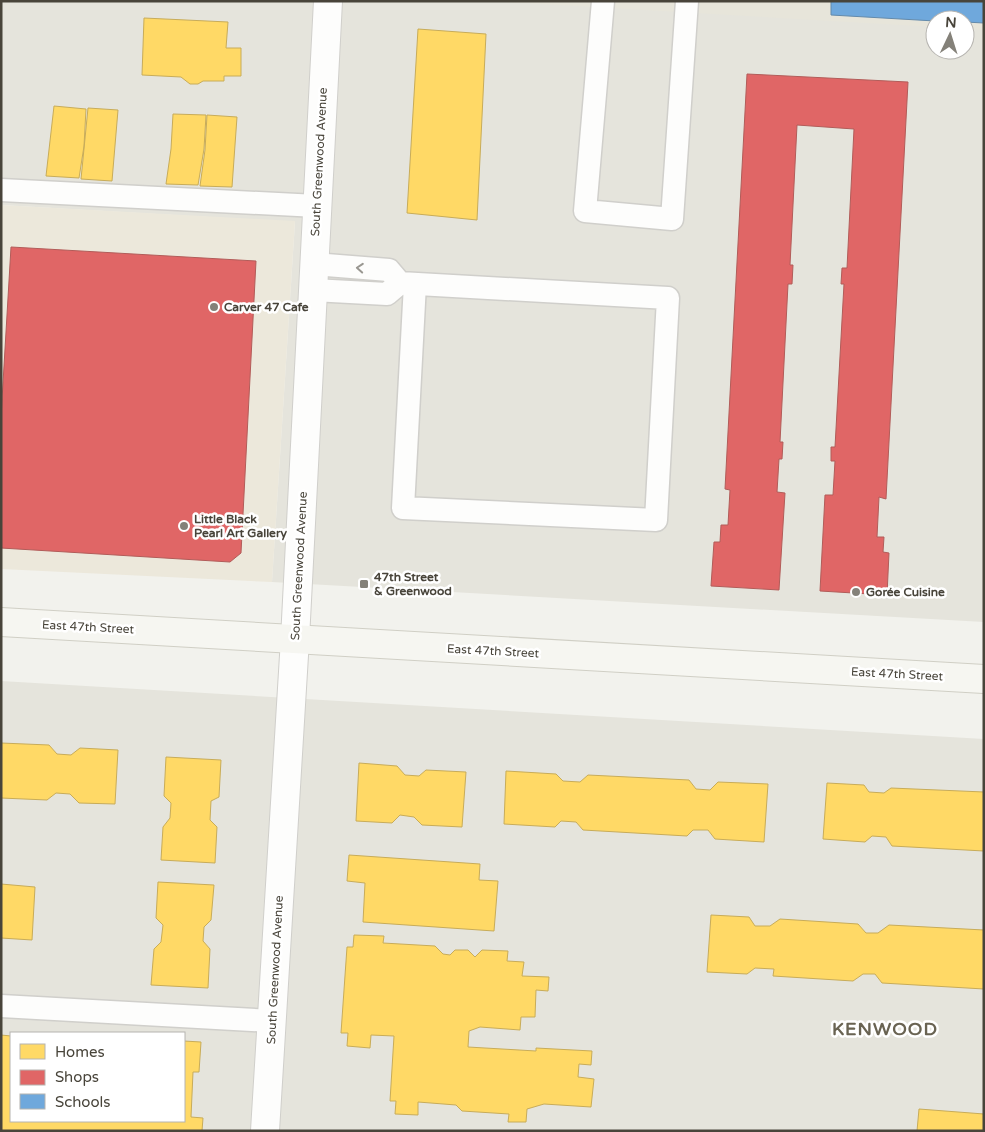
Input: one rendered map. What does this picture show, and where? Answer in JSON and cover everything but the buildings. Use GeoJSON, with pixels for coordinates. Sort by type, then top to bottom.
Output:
{"type":"FeatureCollection","features":[{"type":"Feature","properties":{"kind":"main road","name":"East 47th Street"},"geometry":{"type":"LineString","coordinates":[[1,622],[984,679]]}},
{"type":"Feature","properties":{"kind":"street","name":"South Greenwood Avenue"},"geometry":{"type":"LineString","coordinates":[[265,1131],[295,639],[328,1]]}},
{"type":"Feature","properties":{"kind":"lane"},"geometry":{"type":"LineString","coordinates":[[602,1],[585,210],[672,219],[687,1]]}},
{"type":"Feature","properties":{"kind":"lane"},"geometry":{"type":"LineString","coordinates":[[1,190],[317,206]]}},
{"type":"Feature","properties":{"kind":"lane"},"geometry":{"type":"LineString","coordinates":[[314,277],[389,270],[408,284],[668,298],[656,520],[403,508],[408,284]]}},
{"type":"Feature","properties":{"kind":"lane"},"geometry":{"type":"LineString","coordinates":[[1,1006],[272,1021]]}},
{"type":"Feature","properties":{"kind":"shaded area"},"geometry":{"type":"Polygon","coordinates":[[[1,1],[984,1],[984,622],[272,582],[295,222],[1,205],[1,1]]]}},
{"type":"Feature","properties":{"kind":"shaded area"},"geometry":{"type":"Polygon","coordinates":[[[489,1],[984,1],[984,30],[975,30],[975,10],[925,10],[925,26],[489,1]]]}},
{"type":"Feature","properties":{"kind":"shaded area"},"geometry":{"type":"Polygon","coordinates":[[[1,205],[295,221],[272,582],[1,569],[1,205]]]}},
{"type":"Feature","properties":{"kind":"shaded area"},"geometry":{"type":"Polygon","coordinates":[[[1,681],[984,739],[984,1131],[1,1131],[1,681]]]}},
{"type":"Feature","properties":{"kind":"place","name":"Carver 47 Cafe"},"geometry":{"type":"Point","coordinates":[214,307]}},
{"type":"Feature","properties":{"kind":"place","name":"Little Black Pearl Art Gallery"},"geometry":{"type":"Point","coordinates":[184,526]}},
{"type":"Feature","properties":{"kind":"place","name":"47th Street & Greenwood"},"geometry":{"type":"Point","coordinates":[364,584]}},
{"type":"Feature","properties":{"kind":"place","name":"Gorée Cuisine"},"geometry":{"type":"Point","coordinates":[856,592]}},
{"type":"Feature","properties":{"kind":"district","name":"KENWOOD"},"geometry":{"type":"Point","coordinates":[885,1029]}}]}
